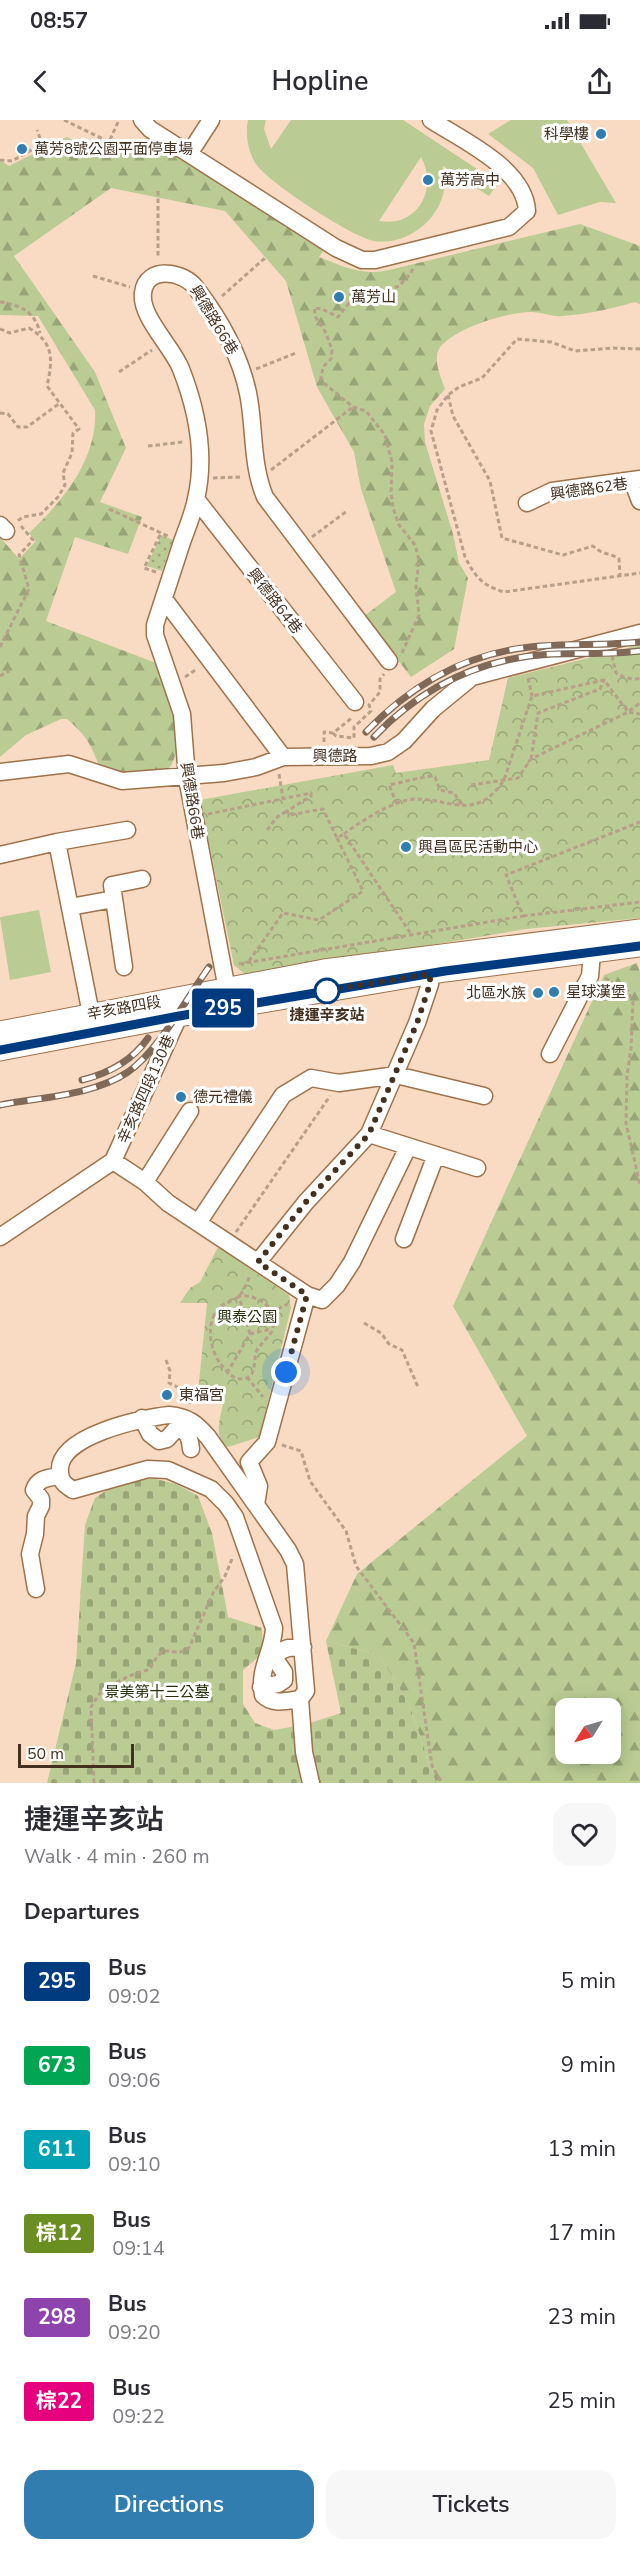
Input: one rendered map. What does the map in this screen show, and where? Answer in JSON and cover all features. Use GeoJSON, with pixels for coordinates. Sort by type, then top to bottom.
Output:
{"type":"FeatureCollection","features":[{"type":"Feature","properties":{"kind":"main road","name":"辛亥路四段"},"geometry":{"type":"LineString","coordinates":[[431,966],[640,930]]}},
{"type":"Feature","properties":{"kind":"main road","name":"辛亥路四段"},"geometry":{"type":"LineString","coordinates":[[0,1050],[179,1016],[228,998],[324,970],[404,959],[431,966],[596,962],[640,946]]}},
{"type":"Feature","properties":{"kind":"main road","name":"辛亥路四段"},"geometry":{"type":"LineString","coordinates":[[0,1032],[91,1014],[228,998]]}},
{"type":"Feature","properties":{"kind":"street"},"geometry":{"type":"LineString","coordinates":[[142,120],[150,129],[347,255],[362,260],[375,260],[509,227],[526,211],[526,200],[514,180],[496,161],[432,120]]}},
{"type":"Feature","properties":{"kind":"street"},"geometry":{"type":"LineString","coordinates":[[189,154],[211,120]]}},
{"type":"Feature","properties":{"kind":"street","name":"興德路66巷"},"geometry":{"type":"LineString","coordinates":[[158,275],[171,272],[185,276],[209,307],[235,353],[243,374],[248,394],[258,476],[265,497],[389,661]]}},
{"type":"Feature","properties":{"kind":"street"},"geometry":{"type":"LineString","coordinates":[[143,291],[149,281],[158,275]]}},
{"type":"Feature","properties":{"kind":"street","name":"興德路66巷"},"geometry":{"type":"LineString","coordinates":[[143,291],[143,304],[149,317],[180,366],[191,396],[200,441],[196,500],[155,625],[155,635],[182,714],[187,778],[228,998]]}},
{"type":"Feature","properties":{"kind":"street","name":"興德路62巷"},"geometry":{"type":"LineString","coordinates":[[527,503],[552,491],[636,479],[640,501]]}},
{"type":"Feature","properties":{"kind":"street","name":"興德路64巷"},"geometry":{"type":"LineString","coordinates":[[196,500],[355,709]]}},
{"type":"Feature","properties":{"kind":"street"},"geometry":{"type":"LineString","coordinates":[[164,599],[283,757]]}},
{"type":"Feature","properties":{"kind":"street","name":"興德路"},"geometry":{"type":"LineString","coordinates":[[0,772],[11,773],[69,764],[122,781],[187,778],[235,771],[283,757],[371,756],[388,752],[404,741],[433,709],[472,677],[640,633]]}},
{"type":"Feature","properties":{"kind":"street"},"geometry":{"type":"LineString","coordinates":[[0,855],[127,830]]}},
{"type":"Feature","properties":{"kind":"street"},"geometry":{"type":"LineString","coordinates":[[57,842],[91,1014]]}},
{"type":"Feature","properties":{"kind":"street"},"geometry":{"type":"LineString","coordinates":[[124,967],[112,885],[142,879]]}},
{"type":"Feature","properties":{"kind":"street"},"geometry":{"type":"LineString","coordinates":[[70,906],[114,899]]}},
{"type":"Feature","properties":{"kind":"street"},"geometry":{"type":"LineString","coordinates":[[550,1054],[596,962]]}},
{"type":"Feature","properties":{"kind":"street"},"geometry":{"type":"LineString","coordinates":[[258,1262],[306,1202],[369,1134],[417,1023],[430,984],[431,966]]}},
{"type":"Feature","properties":{"kind":"street","name":"辛亥路四段130巷"},"geometry":{"type":"LineString","coordinates":[[113,1161],[179,1016]]}},
{"type":"Feature","properties":{"kind":"street"},"geometry":{"type":"LineString","coordinates":[[198,1223],[282,1095],[311,1078],[339,1083],[396,1075],[484,1096]]}},
{"type":"Feature","properties":{"kind":"street"},"geometry":{"type":"LineString","coordinates":[[145,1182],[190,1111]]}},
{"type":"Feature","properties":{"kind":"street"},"geometry":{"type":"LineString","coordinates":[[369,1134],[477,1168]]}},
{"type":"Feature","properties":{"kind":"street"},"geometry":{"type":"LineString","coordinates":[[0,1237],[113,1161],[145,1182],[168,1203],[228,1243],[307,1295],[322,1300],[337,1286],[352,1262],[408,1147]]}},
{"type":"Feature","properties":{"kind":"street"},"geometry":{"type":"LineString","coordinates":[[404,1239],[436,1155]]}},
{"type":"Feature","properties":{"kind":"street"},"geometry":{"type":"LineString","coordinates":[[256,1505],[259,1486],[249,1462],[267,1442],[307,1295]]}},
{"type":"Feature","properties":{"kind":"street"},"geometry":{"type":"LineString","coordinates":[[300,1699],[276,1702],[268,1701],[263,1695],[262,1670],[273,1639],[274,1628],[235,1517],[226,1504],[211,1489],[187,1476],[168,1470],[148,1468],[73,1490],[64,1484],[60,1476],[62,1459],[80,1442],[142,1418],[169,1415],[185,1417],[195,1422],[288,1550],[295,1564],[301,1623],[306,1691],[300,1699],[304,1752],[311,1783]]}},
{"type":"Feature","properties":{"kind":"street"},"geometry":{"type":"LineString","coordinates":[[142,1418],[150,1434],[159,1441],[167,1438],[175,1430],[185,1432],[189,1437],[190,1449]]}},
{"type":"Feature","properties":{"kind":"street"},"geometry":{"type":"LineString","coordinates":[[36,1589],[30,1554],[36,1516],[41,1506],[40,1499],[34,1490],[36,1484],[41,1480],[60,1476]]}},
{"type":"Feature","properties":{"kind":"street"},"geometry":{"type":"LineString","coordinates":[[281,1624],[301,1623]]}},
{"type":"Feature","properties":{"kind":"street"},"geometry":{"type":"LineString","coordinates":[[261,1687],[278,1684],[284,1680],[284,1672],[275,1659],[278,1652],[288,1648],[303,1647]]}},
{"type":"Feature","properties":{"kind":"path"},"geometry":{"type":"LineString","coordinates":[[64,120],[109,142],[119,120]]}},
{"type":"Feature","properties":{"kind":"path"},"geometry":{"type":"LineString","coordinates":[[0,160],[12,161],[42,144],[37,130]]}},
{"type":"Feature","properties":{"kind":"path"},"geometry":{"type":"LineString","coordinates":[[158,191],[158,275]]}},
{"type":"Feature","properties":{"kind":"path"},"geometry":{"type":"LineString","coordinates":[[389,661],[399,664],[403,647],[419,615],[416,585],[418,560],[415,545],[399,525],[393,508],[392,462],[385,435],[366,411],[353,407],[321,378],[323,367],[331,359],[332,350],[326,333],[316,318],[314,308],[322,309],[338,317],[349,303],[399,286],[411,273],[417,249]]}},
{"type":"Feature","properties":{"kind":"path"},"geometry":{"type":"LineString","coordinates":[[209,307],[265,258]]}},
{"type":"Feature","properties":{"kind":"path"},"geometry":{"type":"LineString","coordinates":[[93,276],[143,291]]}},
{"type":"Feature","properties":{"kind":"path"},"geometry":{"type":"LineString","coordinates":[[0,302],[17,304],[37,322],[49,350],[51,365],[47,386],[79,429],[74,433],[72,453],[63,473],[65,485],[58,497],[41,514],[23,517],[8,526],[33,540],[19,555],[29,590],[0,647]]}},
{"type":"Feature","properties":{"kind":"path"},"geometry":{"type":"LineString","coordinates":[[0,329],[10,333],[29,328],[41,335]]}},
{"type":"Feature","properties":{"kind":"path"},"geometry":{"type":"LineString","coordinates":[[640,349],[613,348],[575,351],[551,342],[517,339],[482,378],[459,387],[448,395],[437,410],[431,431],[465,556],[473,573],[486,586],[504,592],[640,573]]}},
{"type":"Feature","properties":{"kind":"path"},"geometry":{"type":"LineString","coordinates":[[119,372],[166,341]]}},
{"type":"Feature","properties":{"kind":"path"},"geometry":{"type":"LineString","coordinates":[[243,374],[297,353]]}},
{"type":"Feature","properties":{"kind":"path"},"geometry":{"type":"LineString","coordinates":[[448,395],[453,416],[490,481],[502,538],[563,555],[593,546],[602,554],[613,555],[619,559],[620,576]]}},
{"type":"Feature","properties":{"kind":"path"},"geometry":{"type":"LineString","coordinates":[[0,413],[8,414],[18,427],[27,427],[60,403]]}},
{"type":"Feature","properties":{"kind":"path"},"geometry":{"type":"LineString","coordinates":[[199,478],[258,476],[269,472],[353,407]]}},
{"type":"Feature","properties":{"kind":"path"},"geometry":{"type":"LineString","coordinates":[[148,446],[200,441]]}},
{"type":"Feature","properties":{"kind":"path"},"geometry":{"type":"LineString","coordinates":[[109,509],[182,543]]}},
{"type":"Feature","properties":{"kind":"path"},"geometry":{"type":"LineString","coordinates":[[301,546],[347,511]]}},
{"type":"Feature","properties":{"kind":"path"},"geometry":{"type":"LineString","coordinates":[[161,533],[144,568],[171,576]]}},
{"type":"Feature","properties":{"kind":"path"},"geometry":{"type":"LineString","coordinates":[[609,641],[616,673],[640,678]]}},
{"type":"Feature","properties":{"kind":"path"},"geometry":{"type":"LineString","coordinates":[[174,686],[209,659]]}},
{"type":"Feature","properties":{"kind":"path"},"geometry":{"type":"LineString","coordinates":[[0,676],[9,671]]}},
{"type":"Feature","properties":{"kind":"path"},"geometry":{"type":"LineString","coordinates":[[604,680],[628,712],[640,714]]}},
{"type":"Feature","properties":{"kind":"path"},"geometry":{"type":"LineString","coordinates":[[471,785],[518,778],[531,759],[538,712],[600,689],[604,680]]}},
{"type":"Feature","properties":{"kind":"path"},"geometry":{"type":"LineString","coordinates":[[337,838],[358,823],[397,804],[414,799],[463,807],[482,801],[497,791],[504,780],[532,696],[604,680]]}},
{"type":"Feature","properties":{"kind":"path"},"geometry":{"type":"LineString","coordinates":[[323,756],[324,732],[354,738],[354,727],[371,711],[369,705],[380,692]]}},
{"type":"Feature","properties":{"kind":"path"},"geometry":{"type":"LineString","coordinates":[[531,759],[628,712],[640,702]]}},
{"type":"Feature","properties":{"kind":"path"},"geometry":{"type":"LineString","coordinates":[[333,733],[355,709]]}},
{"type":"Feature","properties":{"kind":"path"},"geometry":{"type":"LineString","coordinates":[[283,757],[278,778],[283,799]]}},
{"type":"Feature","properties":{"kind":"path"},"geometry":{"type":"LineString","coordinates":[[397,804],[389,785],[429,776],[435,777],[440,790],[454,794],[463,807]]}},
{"type":"Feature","properties":{"kind":"path"},"geometry":{"type":"LineString","coordinates":[[206,814],[311,793],[311,796],[277,817],[267,830]]}},
{"type":"Feature","properties":{"kind":"path"},"geometry":{"type":"LineString","coordinates":[[205,807],[208,824]]}},
{"type":"Feature","properties":{"kind":"path"},"geometry":{"type":"LineString","coordinates":[[249,961],[283,913],[319,920],[363,891],[323,808],[289,815],[287,811]]}},
{"type":"Feature","properties":{"kind":"path"},"geometry":{"type":"LineString","coordinates":[[523,916],[506,875],[640,822]]}},
{"type":"Feature","properties":{"kind":"path"},"geometry":{"type":"LineString","coordinates":[[344,834],[411,934]]}},
{"type":"Feature","properties":{"kind":"path"},"geometry":{"type":"LineString","coordinates":[[236,964],[523,916],[640,902]]}},
{"type":"Feature","properties":{"kind":"path"},"geometry":{"type":"LineString","coordinates":[[596,962],[606,980],[628,991],[633,1002],[626,1123],[640,1185]]}},
{"type":"Feature","properties":{"kind":"path"},"geometry":{"type":"LineString","coordinates":[[228,1243],[339,1083]]}},
{"type":"Feature","properties":{"kind":"path"},"geometry":{"type":"LineString","coordinates":[[238,1296],[255,1297],[267,1305],[273,1317],[273,1329],[256,1352],[255,1368],[247,1377],[235,1378],[227,1373],[216,1357],[212,1344],[211,1325],[220,1307],[238,1296],[258,1262]]}},
{"type":"Feature","properties":{"kind":"path"},"geometry":{"type":"LineString","coordinates":[[238,1296],[250,1334]]}},
{"type":"Feature","properties":{"kind":"path"},"geometry":{"type":"LineString","coordinates":[[364,1323],[381,1333],[389,1344],[402,1350],[418,1387]]}},
{"type":"Feature","properties":{"kind":"path"},"geometry":{"type":"LineString","coordinates":[[227,1373],[250,1334],[273,1329]]}},
{"type":"Feature","properties":{"kind":"path"},"geometry":{"type":"LineString","coordinates":[[166,1360],[170,1371],[170,1383],[186,1391]]}},
{"type":"Feature","properties":{"kind":"path"},"geometry":{"type":"LineString","coordinates":[[247,1377],[275,1411]]}},
{"type":"Feature","properties":{"kind":"path"},"geometry":{"type":"LineString","coordinates":[[268,1436],[282,1445],[301,1452],[310,1481],[346,1531],[356,1566],[414,1643],[432,1766],[442,1783]]}},
{"type":"Feature","properties":{"kind":"path"},"geometry":{"type":"LineString","coordinates":[[94,1783],[92,1707],[102,1690],[129,1676],[150,1669],[158,1653],[163,1650],[189,1648],[213,1593],[225,1576],[232,1558],[247,1551]]}},
{"type":"Feature","properties":{"kind":"green space"},"geometry":{"type":"Polygon","coordinates":[[[248,120],[266,120],[264,129],[271,149],[291,120],[403,120],[498,183],[489,196],[443,166],[445,184],[443,196],[438,208],[422,227],[399,239],[374,241],[331,220],[263,172],[251,154],[248,143],[248,120]],[[421,157],[379,221],[392,222],[414,212],[426,193],[426,169],[421,157]]]}},
{"type":"Feature","properties":{"kind":"green space"},"geometry":{"type":"Polygon","coordinates":[[[511,120],[567,120],[616,203],[600,202],[558,215],[533,168],[488,134],[511,120]]]}},
{"type":"Feature","properties":{"kind":"green space"},"geometry":{"type":"Polygon","coordinates":[[[67,137],[107,157],[148,137],[324,250],[319,257],[362,271],[380,272],[580,224],[640,246],[640,304],[635,302],[599,311],[563,316],[531,312],[508,315],[467,329],[455,335],[439,349],[437,364],[445,389],[430,406],[424,424],[425,442],[453,534],[459,563],[468,578],[454,649],[411,677],[364,616],[396,592],[361,489],[354,452],[317,387],[286,281],[225,211],[111,188],[14,256],[95,372],[126,448],[100,502],[142,517],[128,554],[75,537],[46,621],[156,663],[170,704],[176,736],[176,751],[172,763],[164,773],[143,775],[100,768],[87,740],[67,719],[61,719],[26,735],[0,757],[0,537],[19,559],[36,541],[29,533],[54,508],[76,478],[84,462],[91,446],[95,410],[38,316],[0,315],[0,160],[9,166],[67,137]]]}},
{"type":"Feature","properties":{"kind":"green space"},"geometry":{"type":"Polygon","coordinates":[[[161,535],[173,540],[162,571],[147,566],[161,535]]]}},
{"type":"Feature","properties":{"kind":"green space"},"geometry":{"type":"Polygon","coordinates":[[[640,645],[640,918],[526,929],[247,976],[234,965],[200,800],[393,765],[396,773],[489,760],[508,678],[640,645]]]}},
{"type":"Feature","properties":{"kind":"green space"},"geometry":{"type":"Polygon","coordinates":[[[39,910],[51,972],[10,980],[0,917],[39,910]]]}},
{"type":"Feature","properties":{"kind":"green space"},"geometry":{"type":"Polygon","coordinates":[[[637,963],[640,972],[640,1783],[436,1783],[409,1704],[379,1655],[326,1641],[357,1574],[527,1436],[453,1306],[604,975],[637,963]]]}},
{"type":"Feature","properties":{"kind":"green space","name":"興泰公園"},"geometry":{"type":"Polygon","coordinates":[[[218,1247],[289,1295],[291,1308],[259,1437],[228,1447],[223,1443],[219,1433],[223,1404],[198,1392],[207,1303],[180,1303],[190,1288],[200,1282],[218,1247]]]}},
{"type":"Feature","properties":{"kind":"green space","name":"景美第十三公墓"},"geometry":{"type":"Polygon","coordinates":[[[152,1478],[176,1484],[198,1496],[212,1533],[228,1617],[262,1628],[263,1653],[243,1670],[243,1704],[255,1723],[274,1730],[307,1724],[341,1713],[326,1641],[379,1655],[409,1704],[436,1783],[47,1783],[76,1663],[85,1525],[95,1498],[113,1486],[152,1478]]]}},
{"type":"Feature","properties":{"kind":"railway"},"geometry":{"type":"LineString","coordinates":[[366,732],[383,715],[420,686],[440,674],[483,657],[530,647],[640,642]]}},
{"type":"Feature","properties":{"kind":"railway"},"geometry":{"type":"LineString","coordinates":[[374,737],[390,721],[426,694],[445,683],[486,666],[530,656],[640,651]]}},
{"type":"Feature","properties":{"kind":"railway"},"geometry":{"type":"LineString","coordinates":[[0,1105],[82,1091],[114,1080],[128,1072],[161,1038],[209,967]]}},
{"type":"Feature","properties":{"kind":"railway"},"geometry":{"type":"LineString","coordinates":[[82,1080],[120,1065],[148,1038]]}},
{"type":"Feature","properties":{"kind":"bus line","name":"295"},"geometry":{"type":"LineString","coordinates":[[0,1050],[179,1016],[445,971],[640,946]]}},
{"type":"Feature","properties":{"kind":"place","name":"科學樓"},"geometry":{"type":"Point","coordinates":[601,134]}},
{"type":"Feature","properties":{"kind":"place","name":"萬芳8號公園平面停車場"},"geometry":{"type":"Point","coordinates":[22,149]}},
{"type":"Feature","properties":{"kind":"place","name":"萬芳高中"},"geometry":{"type":"Point","coordinates":[428,180]}},
{"type":"Feature","properties":{"kind":"place","name":"萬芳山"},"geometry":{"type":"Point","coordinates":[339,297]}},
{"type":"Feature","properties":{"kind":"place","name":"興昌區民活動中心"},"geometry":{"type":"Point","coordinates":[406,847]}},
{"type":"Feature","properties":{"kind":"place","name":"捷運辛亥站"},"geometry":{"type":"Point","coordinates":[327,991]}},
{"type":"Feature","properties":{"kind":"place","name":"星球漢堡"},"geometry":{"type":"Point","coordinates":[554,992]}},
{"type":"Feature","properties":{"kind":"place","name":"北區水族"},"geometry":{"type":"Point","coordinates":[538,993]}},
{"type":"Feature","properties":{"kind":"place","name":"德元禮儀"},"geometry":{"type":"Point","coordinates":[181,1097]}},
{"type":"Feature","properties":{"kind":"place","name":"東福宮"},"geometry":{"type":"Point","coordinates":[167,1395]}},
{"type":"Feature","properties":{"kind":"route"},"geometry":{"type":"LineString","coordinates":[[286,1372],[307,1295],[258,1262],[306,1202],[369,1134],[417,1023],[430,984],[430,974],[318,992],[327,991]]}}]}
